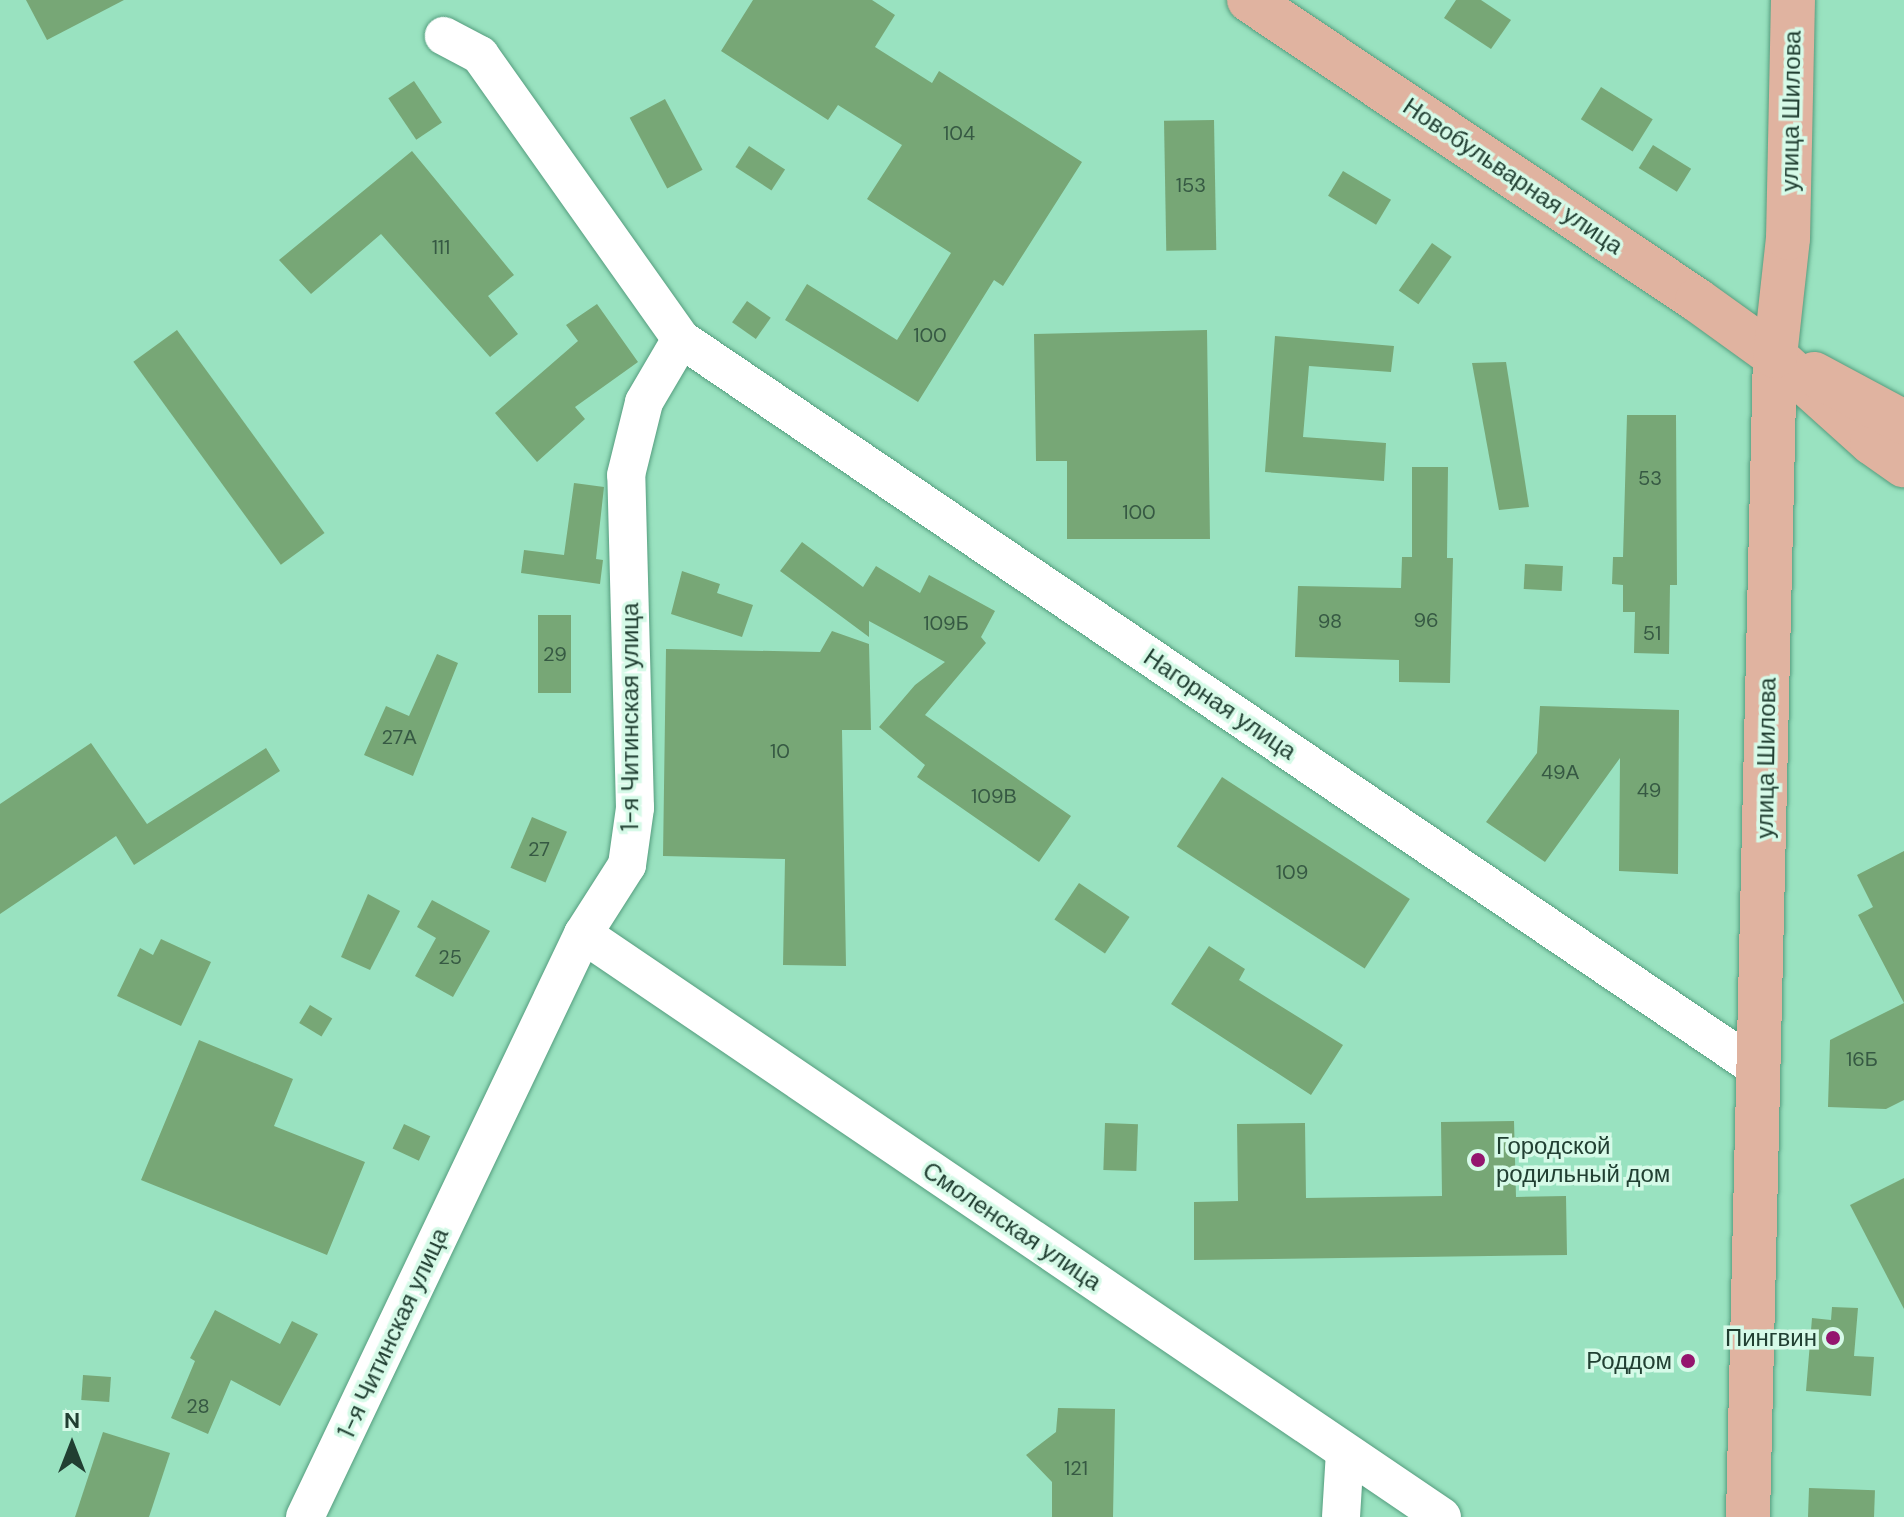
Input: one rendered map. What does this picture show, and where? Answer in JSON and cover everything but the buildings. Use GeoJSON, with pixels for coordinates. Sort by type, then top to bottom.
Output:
{"type":"FeatureCollection","features":[{"type":"Feature","properties":{"kind":"main road","name":"Новобульварная улица"},"geometry":{"type":"LineString","coordinates":[[1249,0],[1775,356],[1872,443],[1904,465]]}},
{"type":"Feature","properties":{"kind":"main road","name":"улица Шилова"},"geometry":{"type":"LineString","coordinates":[[1748,1517],[1775,356],[1788,238],[1793,0]]}},
{"type":"Feature","properties":{"kind":"main road","name":"Новобульварная улица"},"geometry":{"type":"LineString","coordinates":[[1775,356],[1870,399],[1904,422]]}},
{"type":"Feature","properties":{"kind":"street"},"geometry":{"type":"LineString","coordinates":[[444,36],[480,55],[681,339]]}},
{"type":"Feature","properties":{"kind":"street","name":"1-я Читинская улица"},"geometry":{"type":"LineString","coordinates":[[305,1517],[583,934],[627,865],[635,808],[626,475],[644,402],[681,339]]}},
{"type":"Feature","properties":{"kind":"street","name":"Нагорная улица"},"geometry":{"type":"LineString","coordinates":[[681,339],[1758,1069]]}},
{"type":"Feature","properties":{"kind":"street","name":"Смоленская улица"},"geometry":{"type":"LineString","coordinates":[[583,934],[1442,1517]]}},
{"type":"Feature","properties":{"kind":"street"},"geometry":{"type":"LineString","coordinates":[[1341,1517],[1345,1452]]}},
{"type":"Feature","properties":{"kind":"place","name":"Городской родильный дом"},"geometry":{"type":"Point","coordinates":[1478,1160]}},
{"type":"Feature","properties":{"kind":"place","name":"Пингвин"},"geometry":{"type":"Point","coordinates":[1833,1338]}},
{"type":"Feature","properties":{"kind":"place","name":"Роддом"},"geometry":{"type":"Point","coordinates":[1688,1361]}}]}
